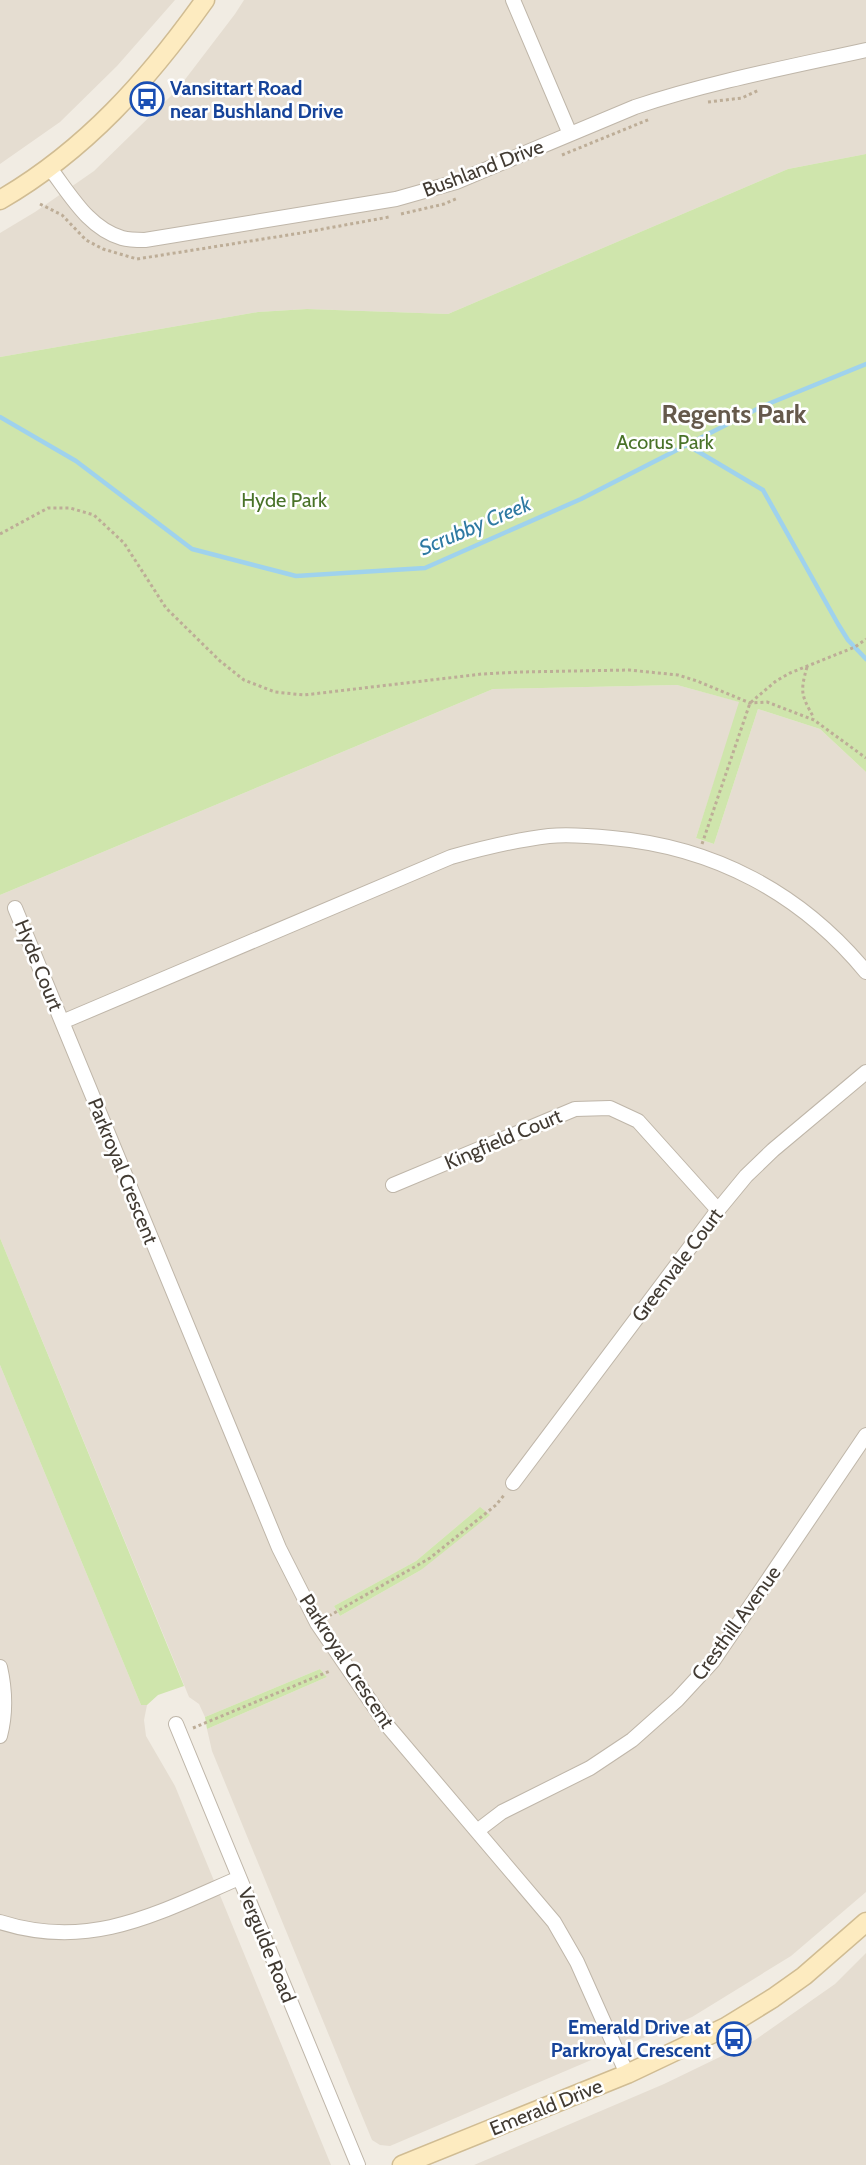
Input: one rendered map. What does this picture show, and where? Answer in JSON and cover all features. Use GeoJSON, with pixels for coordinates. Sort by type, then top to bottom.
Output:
{"type":"FeatureCollection","features":[{"type":"Feature","properties":{"kind":"street"},"geometry":{"type":"LineString","coordinates":[[0,200],[49,167],[87,137],[134,92],[170,50],[205,0]]}},
{"type":"Feature","properties":{"kind":"street"},"geometry":{"type":"LineString","coordinates":[[513,0],[570,134]]}},
{"type":"Feature","properties":{"kind":"street","name":"Bushland Drive"},"geometry":{"type":"LineString","coordinates":[[49,167],[84,214],[105,232],[124,239],[145,240],[396,199],[456,182],[570,134],[664,98],[749,75],[866,50]]}},
{"type":"Feature","properties":{"kind":"street"},"geometry":{"type":"LineString","coordinates":[[62,1022],[451,857],[498,844],[550,836],[595,836],[644,840],[699,854],[732,867],[809,913],[847,948],[866,972]]}},
{"type":"Feature","properties":{"kind":"street","name":"Hyde Court"},"geometry":{"type":"LineString","coordinates":[[15,908],[62,1022]]}},
{"type":"Feature","properties":{"kind":"street","name":"Parkroyal Crescent"},"geometry":{"type":"LineString","coordinates":[[62,1022],[279,1548],[317,1623],[386,1724],[554,1922],[577,1962],[627,2074]]}},
{"type":"Feature","properties":{"kind":"street","name":"Greenvale Court"},"geometry":{"type":"LineString","coordinates":[[513,1483],[746,1176],[772,1150],[866,1072]]}},
{"type":"Feature","properties":{"kind":"street","name":"Kingfield Court"},"geometry":{"type":"LineString","coordinates":[[393,1185],[575,1109],[610,1108],[638,1121],[718,1210]]}},
{"type":"Feature","properties":{"kind":"street","name":"Cresthill Avenue"},"geometry":{"type":"LineString","coordinates":[[477,1831],[502,1812],[590,1768],[632,1740],[677,1700],[713,1661],[866,1435]]}},
{"type":"Feature","properties":{"kind":"street"},"geometry":{"type":"LineString","coordinates":[[0,1667],[4,1687],[3,1726],[0,1736]]}},
{"type":"Feature","properties":{"kind":"street","name":"Vergulde Road"},"geometry":{"type":"LineString","coordinates":[[178,1729],[358,2165]]}},
{"type":"Feature","properties":{"kind":"street"},"geometry":{"type":"LineString","coordinates":[[0,1922],[58,1932],[102,1930],[145,1919],[239,1878]]}},
{"type":"Feature","properties":{"kind":"street","name":"Emerald Drive"},"geometry":{"type":"LineString","coordinates":[[402,2165],[627,2074],[716,2032],[773,1998],[834,1952],[866,1922]]}},
{"type":"Feature","properties":{"kind":"path"},"geometry":{"type":"LineString","coordinates":[[0,534],[48,508],[70,508],[94,515],[124,543],[166,608],[220,661],[244,680],[275,692],[304,695],[501,673],[629,670],[678,675],[750,703],[767,702],[814,720],[866,758]]}},
{"type":"Feature","properties":{"kind":"path"},"geometry":{"type":"LineString","coordinates":[[699,854],[750,703],[776,681],[790,673],[855,647],[866,639]]}},
{"type":"Feature","properties":{"kind":"path"},"geometry":{"type":"LineString","coordinates":[[807,667],[801,689],[814,720]]}},
{"type":"Feature","properties":{"kind":"path"},"geometry":{"type":"LineString","coordinates":[[317,1623],[430,1558],[496,1505],[513,1483]]}},
{"type":"Feature","properties":{"kind":"path"},"geometry":{"type":"LineString","coordinates":[[178,1729],[330,1671]]}},
{"type":"Feature","properties":{"kind":"shaded area"},"geometry":{"type":"Polygon","coordinates":[[[0,0],[175,0],[117,66],[60,122],[0,164],[0,0]]]}},
{"type":"Feature","properties":{"kind":"shaded area"},"geometry":{"type":"Polygon","coordinates":[[[244,0],[866,0],[866,154],[788,169],[448,314],[307,309],[258,312],[0,357],[0,233],[94,171],[177,90],[244,0]]]}},
{"type":"Feature","properties":{"kind":"shaded area"},"geometry":{"type":"Polygon","coordinates":[[[677,685],[740,702],[696,838],[714,844],[758,709],[820,729],[866,772],[866,1892],[791,1956],[692,2017],[390,2146],[380,2145],[372,2140],[212,1751],[207,1729],[327,1677],[320,1669],[205,1717],[199,1704],[189,1697],[0,1238],[0,895],[493,689],[677,685]],[[480,1507],[416,1561],[334,1606],[340,1616],[421,1570],[480,1507]]]}},
{"type":"Feature","properties":{"kind":"shaded area"},"geometry":{"type":"Polygon","coordinates":[[[0,1365],[141,1705],[147,1705],[144,1720],[146,1736],[175,1786],[331,2165],[0,2165],[0,1365]]]}},
{"type":"Feature","properties":{"kind":"shaded area"},"geometry":{"type":"Polygon","coordinates":[[[866,1953],[866,2165],[474,2165],[664,2084],[755,2040],[835,1984],[866,1953]]]}},
{"type":"Feature","properties":{"kind":"green space"},"geometry":{"type":"Polygon","coordinates":[[[866,154],[866,772],[820,729],[758,709],[714,844],[696,838],[739,702],[677,685],[493,689],[0,895],[0,357],[258,312],[307,309],[448,314],[788,169],[866,154]]]}},
{"type":"Feature","properties":{"kind":"green space"},"geometry":{"type":"Polygon","coordinates":[[[0,1238],[184,1686],[158,1695],[147,1705],[141,1705],[0,1365],[0,1238]]]}},
{"type":"Feature","properties":{"kind":"green space"},"geometry":{"type":"Polygon","coordinates":[[[480,1507],[490,1515],[421,1570],[340,1616],[334,1606],[416,1561],[480,1507]]]}},
{"type":"Feature","properties":{"kind":"green space"},"geometry":{"type":"Polygon","coordinates":[[[320,1669],[327,1677],[207,1729],[205,1717],[320,1669]]]}},
{"type":"Feature","properties":{"kind":"waterway","name":"Scrubby Creek"},"geometry":{"type":"LineString","coordinates":[[0,417],[76,461],[192,549],[296,576],[425,568],[581,499],[763,406],[866,364]]}},
{"type":"Feature","properties":{"kind":"waterway"},"geometry":{"type":"LineString","coordinates":[[687,445],[763,490],[838,624],[848,640],[866,659]]}},
{"type":"Feature","properties":{"kind":"place","name":"Vansittart Road near Bushland Drive"},"geometry":{"type":"Point","coordinates":[147,99]}},
{"type":"Feature","properties":{"kind":"place","name":"Emerald Drive at Parkroyal Crescent"},"geometry":{"type":"Point","coordinates":[734,2039]}},
{"type":"Feature","properties":{"kind":"district","name":"Regents Park"},"geometry":{"type":"Point","coordinates":[734,414]}},
{"type":"Feature","properties":{"kind":"park label","name":"Acorus Park"},"geometry":{"type":"Point","coordinates":[665,442]}},
{"type":"Feature","properties":{"kind":"park label","name":"Hyde Park"},"geometry":{"type":"Point","coordinates":[284,500]}}]}
